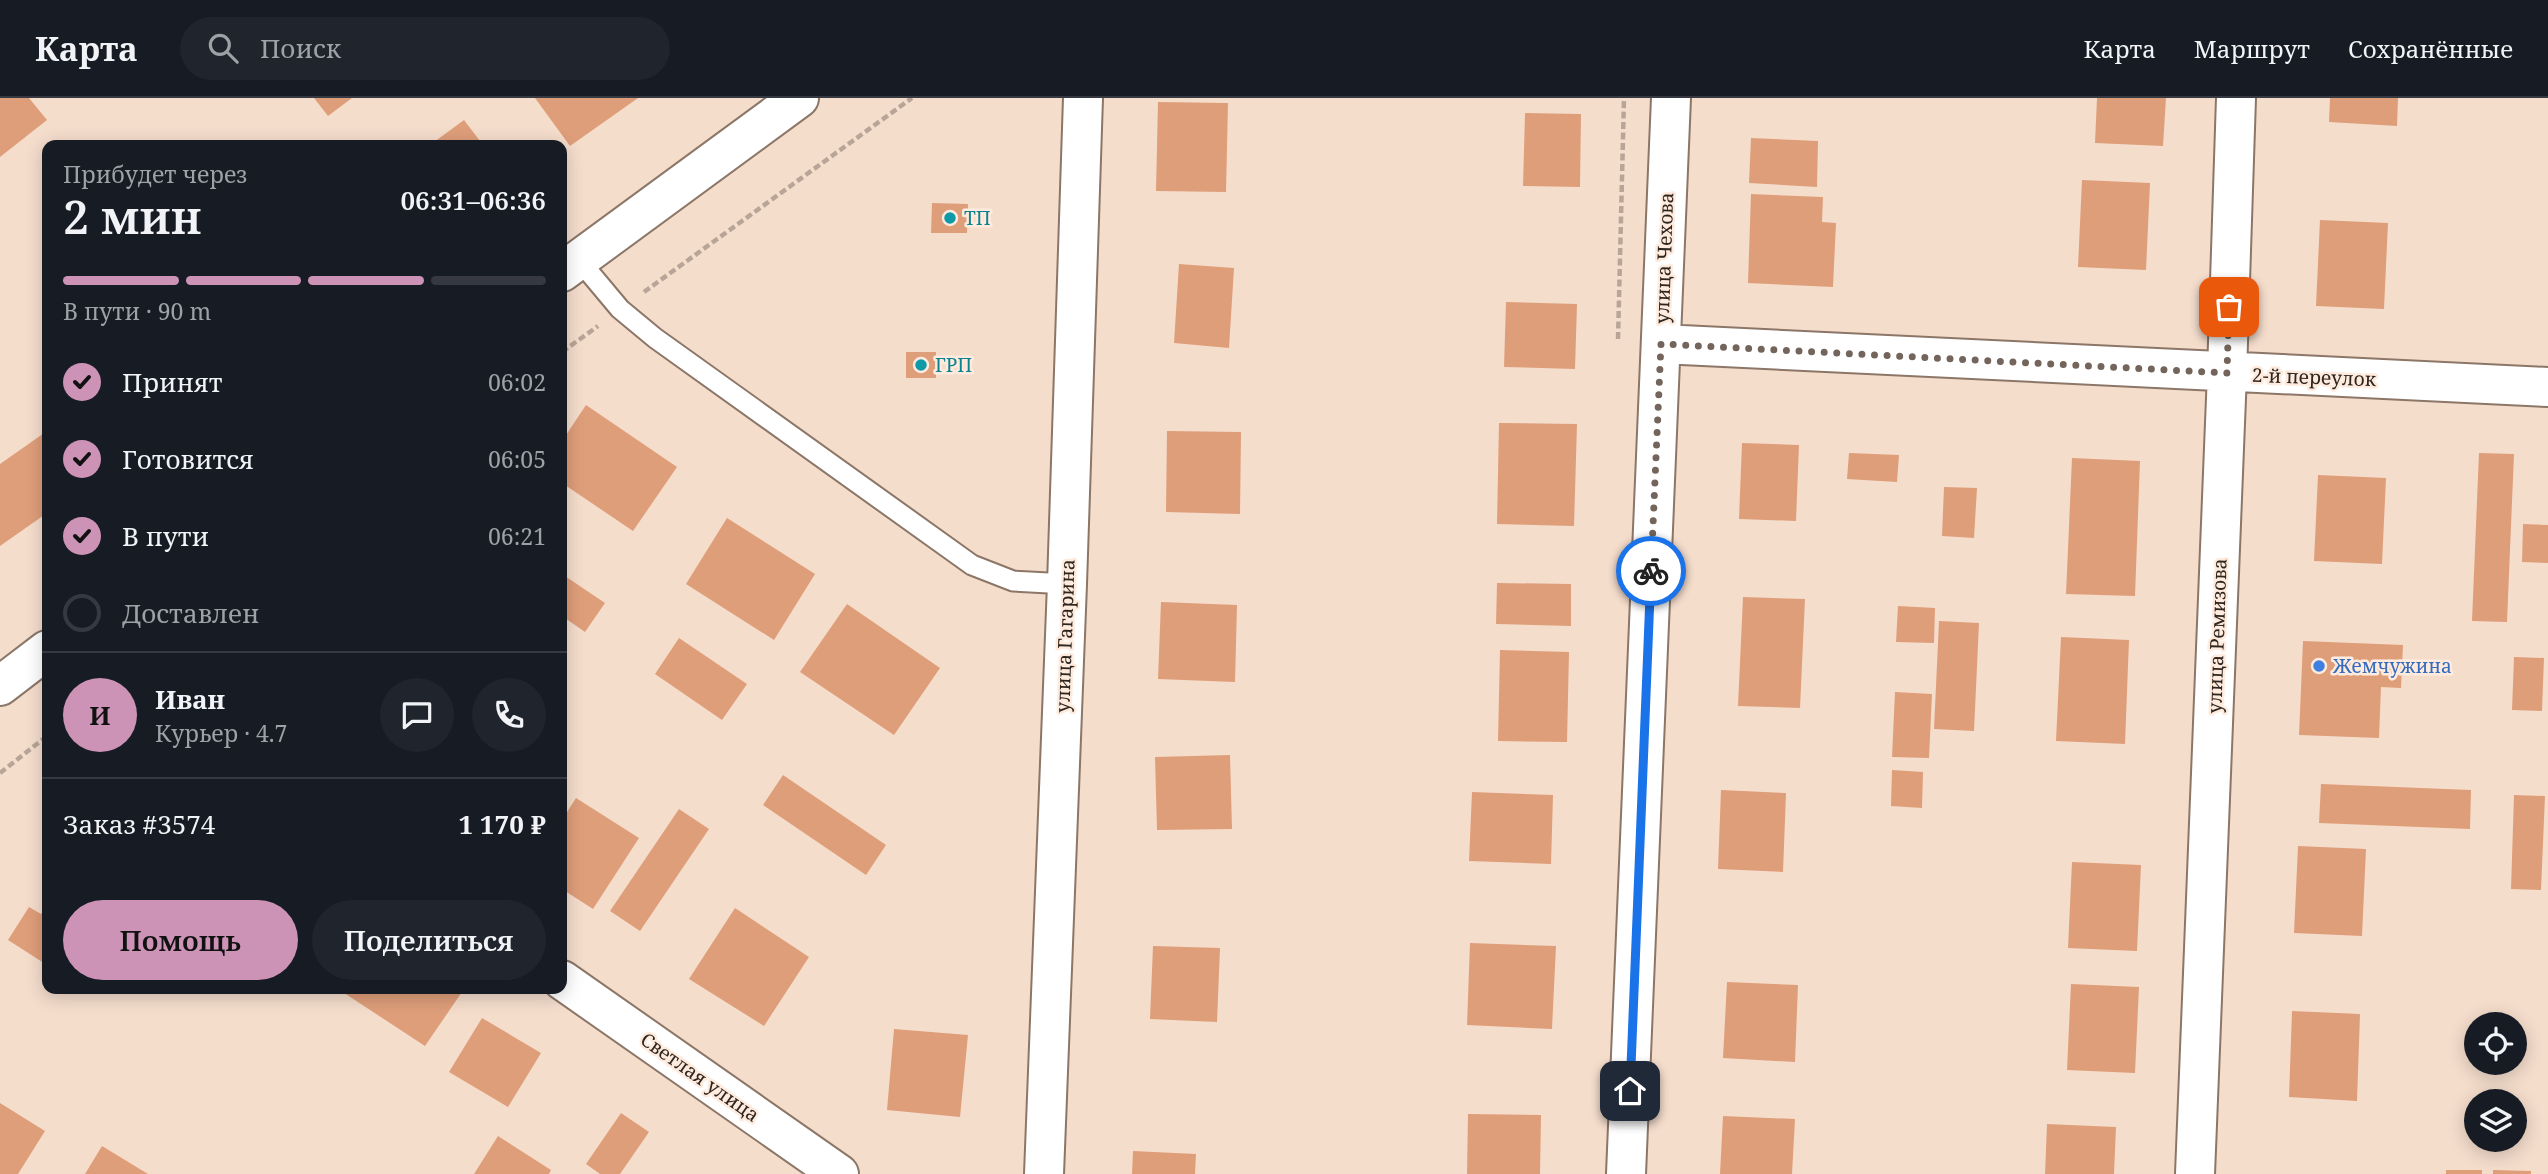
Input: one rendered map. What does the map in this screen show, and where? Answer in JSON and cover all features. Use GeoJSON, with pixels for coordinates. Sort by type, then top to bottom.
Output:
{"type":"FeatureCollection","features":[{"type":"Feature","properties":{"kind":"street"},"geometry":{"type":"LineString","coordinates":[[570,266],[799,98]]}},
{"type":"Feature","properties":{"kind":"street","name":"улица Гагарина"},"geometry":{"type":"LineString","coordinates":[[1044,1174],[1068,583],[1083,98]]}},
{"type":"Feature","properties":{"kind":"street","name":"улица Чехова"},"geometry":{"type":"LineString","coordinates":[[1626,1174],[1671,98]]}},
{"type":"Feature","properties":{"kind":"street","name":"улица Ремизова"},"geometry":{"type":"LineString","coordinates":[[2195,1174],[2236,98]]}},
{"type":"Feature","properties":{"kind":"street","name":"2-й переулок"},"geometry":{"type":"LineString","coordinates":[[1661,344],[2548,387]]}},
{"type":"Feature","properties":{"kind":"street"},"geometry":{"type":"LineString","coordinates":[[0,686],[42,654]]}},
{"type":"Feature","properties":{"kind":"street","name":"Светлая улица"},"geometry":{"type":"LineString","coordinates":[[567,984],[839,1174]]}},
{"type":"Feature","properties":{"kind":"lane"},"geometry":{"type":"LineString","coordinates":[[570,266],[655,338],[972,565],[1013,581],[1068,583]]}},
{"type":"Feature","properties":{"kind":"path"},"geometry":{"type":"LineString","coordinates":[[567,348],[912,98]]}},
{"type":"Feature","properties":{"kind":"path"},"geometry":{"type":"LineString","coordinates":[[1618,339],[1624,98]]}},
{"type":"Feature","properties":{"kind":"path"},"geometry":{"type":"LineString","coordinates":[[0,773],[42,740]]}},
{"type":"Feature","properties":{"kind":"building"},"geometry":{"type":"Polygon","coordinates":[[[0,98],[29,98],[47,120],[0,157],[0,98]]]}},
{"type":"Feature","properties":{"kind":"building"},"geometry":{"type":"Polygon","coordinates":[[[314,98],[352,98],[328,116],[314,98]]]}},
{"type":"Feature","properties":{"kind":"building"},"geometry":{"type":"Polygon","coordinates":[[[535,98],[638,98],[570,146],[535,98]]]}},
{"type":"Feature","properties":{"kind":"building"},"geometry":{"type":"Polygon","coordinates":[[[2097,98],[2166,98],[2163,146],[2095,143],[2097,98]]]}},
{"type":"Feature","properties":{"kind":"building"},"geometry":{"type":"Polygon","coordinates":[[[2330,98],[2398,98],[2397,126],[2329,122],[2330,98]]]}},
{"type":"Feature","properties":{"kind":"building"},"geometry":{"type":"Polygon","coordinates":[[[1158,102],[1228,103],[1226,192],[1156,191],[1158,102]]]}},
{"type":"Feature","properties":{"kind":"building"},"geometry":{"type":"Polygon","coordinates":[[[1525,113],[1581,114],[1580,187],[1523,186],[1525,113]]]}},
{"type":"Feature","properties":{"kind":"building"},"geometry":{"type":"Polygon","coordinates":[[[464,120],[479,140],[437,140],[464,120]]]}},
{"type":"Feature","properties":{"kind":"building"},"geometry":{"type":"Polygon","coordinates":[[[1751,138],[1818,141],[1817,187],[1749,183],[1751,138]]]}},
{"type":"Feature","properties":{"kind":"building"},"geometry":{"type":"Polygon","coordinates":[[[2082,180],[2150,183],[2146,270],[2078,267],[2082,180]]]}},
{"type":"Feature","properties":{"kind":"building"},"geometry":{"type":"Polygon","coordinates":[[[1751,194],[1823,197],[1822,222],[1836,223],[1833,287],[1748,283],[1751,194]]]}},
{"type":"Feature","properties":{"kind":"building","name":"ТП"},"geometry":{"type":"Polygon","coordinates":[[[932,203],[968,204],[967,233],[931,233],[932,203]]]}},
{"type":"Feature","properties":{"kind":"building"},"geometry":{"type":"Polygon","coordinates":[[[2320,220],[2388,223],[2384,309],[2316,306],[2320,220]]]}},
{"type":"Feature","properties":{"kind":"building"},"geometry":{"type":"Polygon","coordinates":[[[1179,264],[1234,268],[1229,348],[1174,343],[1179,264]]]}},
{"type":"Feature","properties":{"kind":"building"},"geometry":{"type":"Polygon","coordinates":[[[1506,302],[1577,304],[1575,369],[1504,367],[1506,302]]]}},
{"type":"Feature","properties":{"kind":"building","name":"ГРП"},"geometry":{"type":"Polygon","coordinates":[[[906,352],[936,352],[936,378],[906,378],[906,352]]]}},
{"type":"Feature","properties":{"kind":"building"},"geometry":{"type":"Polygon","coordinates":[[[586,405],[677,467],[633,531],[567,486],[567,434],[586,405]]]}},
{"type":"Feature","properties":{"kind":"building"},"geometry":{"type":"Polygon","coordinates":[[[1499,423],[1577,424],[1574,526],[1497,524],[1499,423]]]}},
{"type":"Feature","properties":{"kind":"building"},"geometry":{"type":"Polygon","coordinates":[[[1167,431],[1241,432],[1240,514],[1166,512],[1167,431]]]}},
{"type":"Feature","properties":{"kind":"building"},"geometry":{"type":"Polygon","coordinates":[[[42,435],[42,517],[0,546],[0,464],[42,435]]]}},
{"type":"Feature","properties":{"kind":"building"},"geometry":{"type":"Polygon","coordinates":[[[1742,443],[1799,445],[1796,521],[1739,519],[1742,443]]]}},
{"type":"Feature","properties":{"kind":"building"},"geometry":{"type":"Polygon","coordinates":[[[1849,453],[1899,455],[1897,482],[1847,479],[1849,453]]]}},
{"type":"Feature","properties":{"kind":"building"},"geometry":{"type":"Polygon","coordinates":[[[2479,453],[2514,454],[2507,622],[2472,621],[2479,453]]]}},
{"type":"Feature","properties":{"kind":"building"},"geometry":{"type":"Polygon","coordinates":[[[2072,458],[2140,461],[2135,596],[2066,594],[2072,458]]]}},
{"type":"Feature","properties":{"kind":"building"},"geometry":{"type":"Polygon","coordinates":[[[2318,475],[2386,478],[2382,564],[2314,561],[2318,475]]]}},
{"type":"Feature","properties":{"kind":"building"},"geometry":{"type":"Polygon","coordinates":[[[1944,487],[1977,488],[1974,538],[1942,536],[1944,487]]]}},
{"type":"Feature","properties":{"kind":"building"},"geometry":{"type":"Polygon","coordinates":[[[727,518],[815,574],[774,640],[686,584],[727,518]]]}},
{"type":"Feature","properties":{"kind":"building"},"geometry":{"type":"Polygon","coordinates":[[[2523,524],[2548,525],[2548,563],[2522,562],[2523,524]]]}},
{"type":"Feature","properties":{"kind":"building"},"geometry":{"type":"Polygon","coordinates":[[[567,577],[605,603],[585,632],[567,619],[567,577]]]}},
{"type":"Feature","properties":{"kind":"building"},"geometry":{"type":"Polygon","coordinates":[[[1497,583],[1571,584],[1571,626],[1496,624],[1497,583]]]}},
{"type":"Feature","properties":{"kind":"building"},"geometry":{"type":"Polygon","coordinates":[[[1743,597],[1805,599],[1800,708],[1738,706],[1743,597]]]}},
{"type":"Feature","properties":{"kind":"building"},"geometry":{"type":"Polygon","coordinates":[[[1161,602],[1237,605],[1235,682],[1158,679],[1161,602]]]}},
{"type":"Feature","properties":{"kind":"building"},"geometry":{"type":"Polygon","coordinates":[[[847,604],[940,668],[894,735],[800,672],[847,604]]]}},
{"type":"Feature","properties":{"kind":"building"},"geometry":{"type":"Polygon","coordinates":[[[1898,606],[1935,608],[1934,643],[1896,642],[1898,606]]]}},
{"type":"Feature","properties":{"kind":"building"},"geometry":{"type":"Polygon","coordinates":[[[1939,621],[1979,623],[1974,731],[1934,729],[1939,621]]]}},
{"type":"Feature","properties":{"kind":"building"},"geometry":{"type":"Polygon","coordinates":[[[2061,637],[2129,640],[2125,744],[2056,741],[2061,637]]]}},
{"type":"Feature","properties":{"kind":"building"},"geometry":{"type":"Polygon","coordinates":[[[679,638],[747,684],[722,720],[655,674],[679,638]]]}},
{"type":"Feature","properties":{"kind":"building"},"geometry":{"type":"Polygon","coordinates":[[[2303,641],[2403,645],[2401,688],[2381,687],[2379,738],[2299,735],[2303,641]]]}},
{"type":"Feature","properties":{"kind":"building"},"geometry":{"type":"Polygon","coordinates":[[[1500,650],[1569,652],[1567,742],[1498,741],[1500,650]]]}},
{"type":"Feature","properties":{"kind":"building"},"geometry":{"type":"Polygon","coordinates":[[[2514,657],[2544,658],[2542,711],[2512,710],[2514,657]]]}},
{"type":"Feature","properties":{"kind":"building"},"geometry":{"type":"Polygon","coordinates":[[[1895,692],[1932,694],[1929,758],[1892,757],[1895,692]]]}},
{"type":"Feature","properties":{"kind":"building"},"geometry":{"type":"Polygon","coordinates":[[[1230,755],[1232,829],[1157,830],[1155,757],[1230,755]]]}},
{"type":"Feature","properties":{"kind":"building"},"geometry":{"type":"Polygon","coordinates":[[[1892,770],[1923,772],[1922,808],[1891,806],[1892,770]]]}},
{"type":"Feature","properties":{"kind":"building"},"geometry":{"type":"Polygon","coordinates":[[[783,775],[886,845],[866,875],[763,805],[783,775]]]}},
{"type":"Feature","properties":{"kind":"building"},"geometry":{"type":"Polygon","coordinates":[[[2321,784],[2471,790],[2470,829],[2319,823],[2321,784]]]}},
{"type":"Feature","properties":{"kind":"building"},"geometry":{"type":"Polygon","coordinates":[[[1721,790],[1786,793],[1783,872],[1718,869],[1721,790]]]}},
{"type":"Feature","properties":{"kind":"building"},"geometry":{"type":"Polygon","coordinates":[[[1472,792],[1553,795],[1551,864],[1469,861],[1472,792]]]}},
{"type":"Feature","properties":{"kind":"building"},"geometry":{"type":"Polygon","coordinates":[[[2514,795],[2545,796],[2541,890],[2511,889],[2514,795]]]}},
{"type":"Feature","properties":{"kind":"building"},"geometry":{"type":"Polygon","coordinates":[[[576,798],[639,838],[593,909],[567,892],[567,812],[576,798]]]}},
{"type":"Feature","properties":{"kind":"building"},"geometry":{"type":"Polygon","coordinates":[[[679,809],[709,829],[640,931],[610,911],[679,809]]]}},
{"type":"Feature","properties":{"kind":"building"},"geometry":{"type":"Polygon","coordinates":[[[2298,846],[2366,849],[2362,936],[2294,933],[2298,846]]]}},
{"type":"Feature","properties":{"kind":"building"},"geometry":{"type":"Polygon","coordinates":[[[2072,862],[2141,865],[2137,951],[2068,948],[2072,862]]]}},
{"type":"Feature","properties":{"kind":"building"},"geometry":{"type":"Polygon","coordinates":[[[29,907],[41,914],[42,962],[8,940],[29,907]]]}},
{"type":"Feature","properties":{"kind":"building"},"geometry":{"type":"Polygon","coordinates":[[[735,908],[809,957],[764,1026],[689,979],[735,908]]]}},
{"type":"Feature","properties":{"kind":"building"},"geometry":{"type":"Polygon","coordinates":[[[1470,943],[1556,946],[1552,1029],[1467,1025],[1470,943]]]}},
{"type":"Feature","properties":{"kind":"building"},"geometry":{"type":"Polygon","coordinates":[[[1153,946],[1220,948],[1217,1022],[1150,1019],[1153,946]]]}},
{"type":"Feature","properties":{"kind":"building"},"geometry":{"type":"Polygon","coordinates":[[[1727,982],[1798,985],[1795,1062],[1723,1058],[1727,982]]]}},
{"type":"Feature","properties":{"kind":"building"},"geometry":{"type":"Polygon","coordinates":[[[2071,984],[2139,987],[2135,1073],[2067,1070],[2071,984]]]}},
{"type":"Feature","properties":{"kind":"building"},"geometry":{"type":"Polygon","coordinates":[[[346,994],[461,994],[425,1046],[346,994]]]}},
{"type":"Feature","properties":{"kind":"building"},"geometry":{"type":"Polygon","coordinates":[[[2292,1011],[2360,1014],[2357,1101],[2289,1097],[2292,1011]]]}},
{"type":"Feature","properties":{"kind":"building"},"geometry":{"type":"Polygon","coordinates":[[[482,1018],[541,1053],[508,1107],[449,1072],[482,1018]]]}},
{"type":"Feature","properties":{"kind":"building"},"geometry":{"type":"Polygon","coordinates":[[[894,1029],[968,1035],[960,1117],[887,1110],[894,1029]]]}},
{"type":"Feature","properties":{"kind":"building"},"geometry":{"type":"Polygon","coordinates":[[[0,1103],[45,1131],[18,1174],[0,1174],[0,1103]]]}},
{"type":"Feature","properties":{"kind":"building"},"geometry":{"type":"Polygon","coordinates":[[[621,1113],[649,1132],[620,1174],[600,1174],[586,1164],[621,1113]]]}},
{"type":"Feature","properties":{"kind":"building"},"geometry":{"type":"Polygon","coordinates":[[[1468,1114],[1541,1115],[1540,1174],[1467,1174],[1468,1114]]]}},
{"type":"Feature","properties":{"kind":"building"},"geometry":{"type":"Polygon","coordinates":[[[1723,1116],[1795,1119],[1792,1174],[1720,1174],[1723,1116]]]}},
{"type":"Feature","properties":{"kind":"building"},"geometry":{"type":"Polygon","coordinates":[[[2047,1124],[2116,1127],[2114,1174],[2045,1174],[2047,1124]]]}},
{"type":"Feature","properties":{"kind":"building"},"geometry":{"type":"Polygon","coordinates":[[[498,1136],[551,1170],[549,1174],[474,1174],[498,1136]]]}},
{"type":"Feature","properties":{"kind":"building"},"geometry":{"type":"Polygon","coordinates":[[[102,1146],[148,1174],[85,1174],[102,1146]]]}},
{"type":"Feature","properties":{"kind":"building"},"geometry":{"type":"Polygon","coordinates":[[[1133,1151],[1196,1154],[1195,1174],[1132,1174],[1133,1151]]]}},
{"type":"Feature","properties":{"kind":"building"},"geometry":{"type":"Polygon","coordinates":[[[2446,1170],[2482,1170],[2482,1174],[2446,1174],[2446,1170]]]}},
{"type":"Feature","properties":{"kind":"building"},"geometry":{"type":"Polygon","coordinates":[[[2493,1170],[2531,1171],[2531,1174],[2493,1174],[2493,1170]]]}},
{"type":"Feature","properties":{"kind":"way so far"},"geometry":{"type":"LineString","coordinates":[[1651,571],[1661,344],[2227,373],[2229,307]]}},
{"type":"Feature","properties":{"kind":"place","name":"ТП"},"geometry":{"type":"Point","coordinates":[950,218]}},
{"type":"Feature","properties":{"kind":"place","name":"ГРП"},"geometry":{"type":"Point","coordinates":[921,365]}},
{"type":"Feature","properties":{"kind":"place","name":"Жемчужина"},"geometry":{"type":"Point","coordinates":[2319,666]}},
{"type":"Feature","properties":{"kind":"route"},"geometry":{"type":"LineString","coordinates":[[1630,1091],[1651,571]]}}]}
